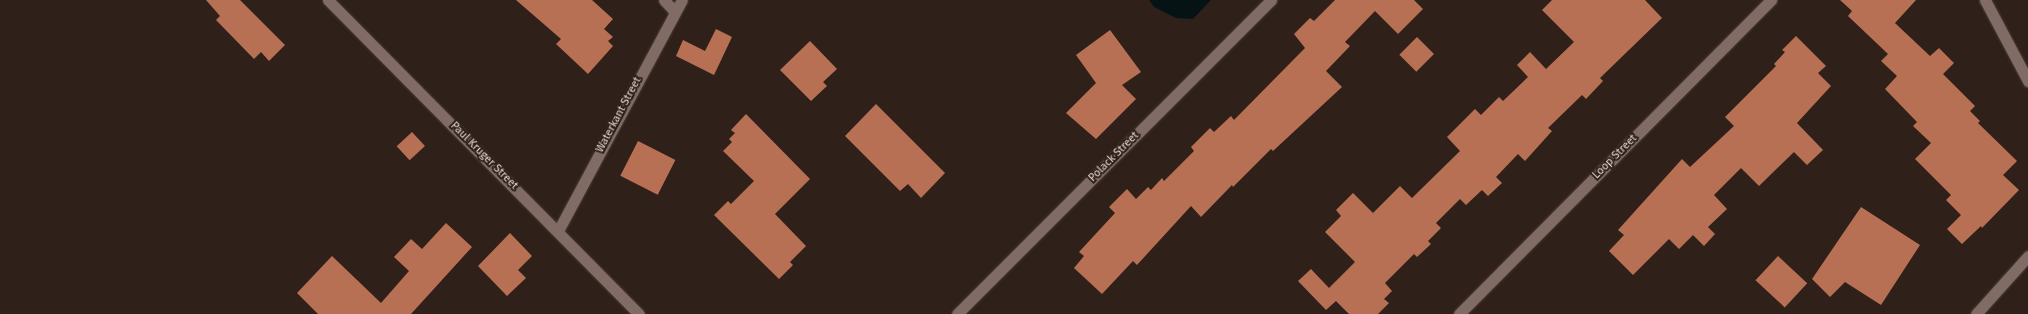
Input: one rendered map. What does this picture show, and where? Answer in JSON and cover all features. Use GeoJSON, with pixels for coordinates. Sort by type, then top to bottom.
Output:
{"type":"FeatureCollection","features":[{"type":"Feature","properties":{"kind":"street","name":"Paul Kruger Street"},"geometry":{"type":"LineString","coordinates":[[328,0],[639,314]]}},
{"type":"Feature","properties":{"kind":"street"},"geometry":{"type":"LineString","coordinates":[[664,0],[675,12]]}},
{"type":"Feature","properties":{"kind":"street","name":"Waterkant Street"},"geometry":{"type":"LineString","coordinates":[[558,231],[682,0]]}},
{"type":"Feature","properties":{"kind":"street","name":"Polack Street"},"geometry":{"type":"LineString","coordinates":[[957,314],[1271,0]]}},
{"type":"Feature","properties":{"kind":"street","name":"Loop Street"},"geometry":{"type":"LineString","coordinates":[[1459,314],[1771,0]]}},
{"type":"Feature","properties":{"kind":"street"},"geometry":{"type":"LineString","coordinates":[[1985,0],[2028,81]]}},
{"type":"Feature","properties":{"kind":"street"},"geometry":{"type":"LineString","coordinates":[[1976,314],[2028,256]]}},
{"type":"Feature","properties":{"kind":"shaded area"},"geometry":{"type":"Polygon","coordinates":[[[1149,0],[1211,0],[1193,19],[1176,18],[1154,7],[1149,0]]]}},
{"type":"Feature","properties":{"kind":"building"},"geometry":{"type":"Polygon","coordinates":[[[206,0],[240,0],[285,45],[269,61],[261,52],[254,59],[216,20],[220,16],[206,0]]]}},
{"type":"Feature","properties":{"kind":"building"},"geometry":{"type":"Polygon","coordinates":[[[516,0],[592,0],[613,19],[604,29],[613,37],[608,41],[613,46],[588,74],[556,44],[561,39],[516,0]]]}},
{"type":"Feature","properties":{"kind":"building"},"geometry":{"type":"Polygon","coordinates":[[[1335,0],[1414,0],[1423,9],[1398,34],[1375,11],[1345,42],[1350,46],[1326,71],[1342,87],[1273,151],[1271,149],[1233,187],[1232,185],[1201,217],[1191,206],[1137,265],[1133,261],[1102,294],[1074,268],[1084,256],[1079,252],[1115,213],[1109,207],[1127,189],[1136,199],[1148,187],[1151,190],[1162,178],[1164,181],[1194,151],[1191,147],[1210,128],[1214,132],[1231,116],[1234,120],[1305,48],[1294,34],[1310,18],[1314,21],[1335,0]]]}},
{"type":"Feature","properties":{"kind":"building"},"geometry":{"type":"Polygon","coordinates":[[[1552,0],[1645,0],[1662,18],[1600,78],[1603,81],[1586,99],[1582,95],[1548,128],[1552,131],[1525,161],[1518,154],[1496,177],[1502,183],[1488,196],[1482,190],[1466,205],[1460,199],[1436,223],[1441,228],[1428,241],[1431,244],[1417,257],[1414,254],[1385,283],[1392,291],[1384,299],[1389,303],[1378,314],[1349,314],[1336,301],[1326,310],[1298,281],[1311,269],[1329,288],[1355,262],[1325,232],[1341,216],[1336,210],[1353,193],[1373,213],[1400,186],[1412,198],[1460,151],[1447,137],[1475,109],[1481,115],[1499,97],[1503,101],[1528,77],[1517,65],[1530,52],[1546,69],[1574,42],[1542,10],[1552,0]]]}},
{"type":"Feature","properties":{"kind":"building"},"geometry":{"type":"Polygon","coordinates":[[[1840,0],[1916,0],[1895,23],[1930,56],[1939,48],[1954,63],[1943,74],[1975,106],[1970,111],[1980,121],[1978,123],[2017,161],[2003,175],[2019,190],[1982,228],[1981,226],[1962,244],[1947,229],[1961,215],[1946,200],[1951,195],[1915,159],[1931,143],[1913,126],[1917,122],[1885,89],[1897,76],[1881,61],[1888,54],[1848,16],[1852,11],[1840,0]]]}},
{"type":"Feature","properties":{"kind":"building"},"geometry":{"type":"Polygon","coordinates":[[[716,29],[732,37],[714,75],[676,56],[683,40],[705,51],[716,29]]]}},
{"type":"Feature","properties":{"kind":"building"},"geometry":{"type":"Polygon","coordinates":[[[1110,30],[1141,72],[1122,85],[1136,99],[1096,139],[1066,113],[1096,83],[1076,55],[1110,30]]]}},
{"type":"Feature","properties":{"kind":"building"},"geometry":{"type":"Polygon","coordinates":[[[1796,36],[1826,66],[1818,73],[1831,86],[1797,123],[1823,150],[1807,165],[1794,152],[1759,186],[1741,168],[1714,195],[1727,209],[1708,227],[1715,234],[1704,246],[1693,235],[1679,249],[1669,239],[1633,275],[1609,251],[1624,235],[1618,230],[1682,159],[1690,167],[1734,126],[1725,117],[1776,66],[1774,64],[1785,52],[1782,50],[1796,36]]]}},
{"type":"Feature","properties":{"kind":"building"},"geometry":{"type":"Polygon","coordinates":[[[1417,37],[1434,54],[1416,72],[1399,55],[1417,37]]]}},
{"type":"Feature","properties":{"kind":"building"},"geometry":{"type":"Polygon","coordinates":[[[810,41],[837,69],[823,82],[827,86],[811,101],[780,70],[810,41]]]}},
{"type":"Feature","properties":{"kind":"building"},"geometry":{"type":"Polygon","coordinates":[[[876,104],[945,173],[921,198],[908,184],[900,191],[845,136],[876,104]]]}},
{"type":"Feature","properties":{"kind":"building"},"geometry":{"type":"Polygon","coordinates":[[[746,114],[810,179],[775,214],[806,246],[790,262],[793,265],[779,279],[714,215],[728,201],[731,204],[754,181],[723,151],[732,142],[729,139],[735,133],[731,130],[746,114]]]}},
{"type":"Feature","properties":{"kind":"building"},"geometry":{"type":"Polygon","coordinates":[[[412,132],[425,146],[410,160],[397,146],[412,132]]]}},
{"type":"Feature","properties":{"kind":"building"},"geometry":{"type":"Polygon","coordinates":[[[638,141],[675,160],[658,195],[620,176],[638,141]]]}},
{"type":"Feature","properties":{"kind":"building"},"geometry":{"type":"Polygon","coordinates":[[[1861,207],[1920,245],[1881,305],[1845,282],[1830,297],[1812,279],[1861,207]]]}},
{"type":"Feature","properties":{"kind":"building"},"geometry":{"type":"Polygon","coordinates":[[[446,223],[472,247],[411,314],[318,314],[297,293],[332,256],[381,303],[409,271],[394,257],[411,239],[422,249],[446,223]]]}},
{"type":"Feature","properties":{"kind":"building"},"geometry":{"type":"Polygon","coordinates":[[[510,233],[532,256],[518,270],[526,278],[507,296],[478,266],[510,233]]]}},
{"type":"Feature","properties":{"kind":"building"},"geometry":{"type":"Polygon","coordinates":[[[1778,256],[1807,283],[1785,307],[1755,280],[1778,256]]]}}]}
